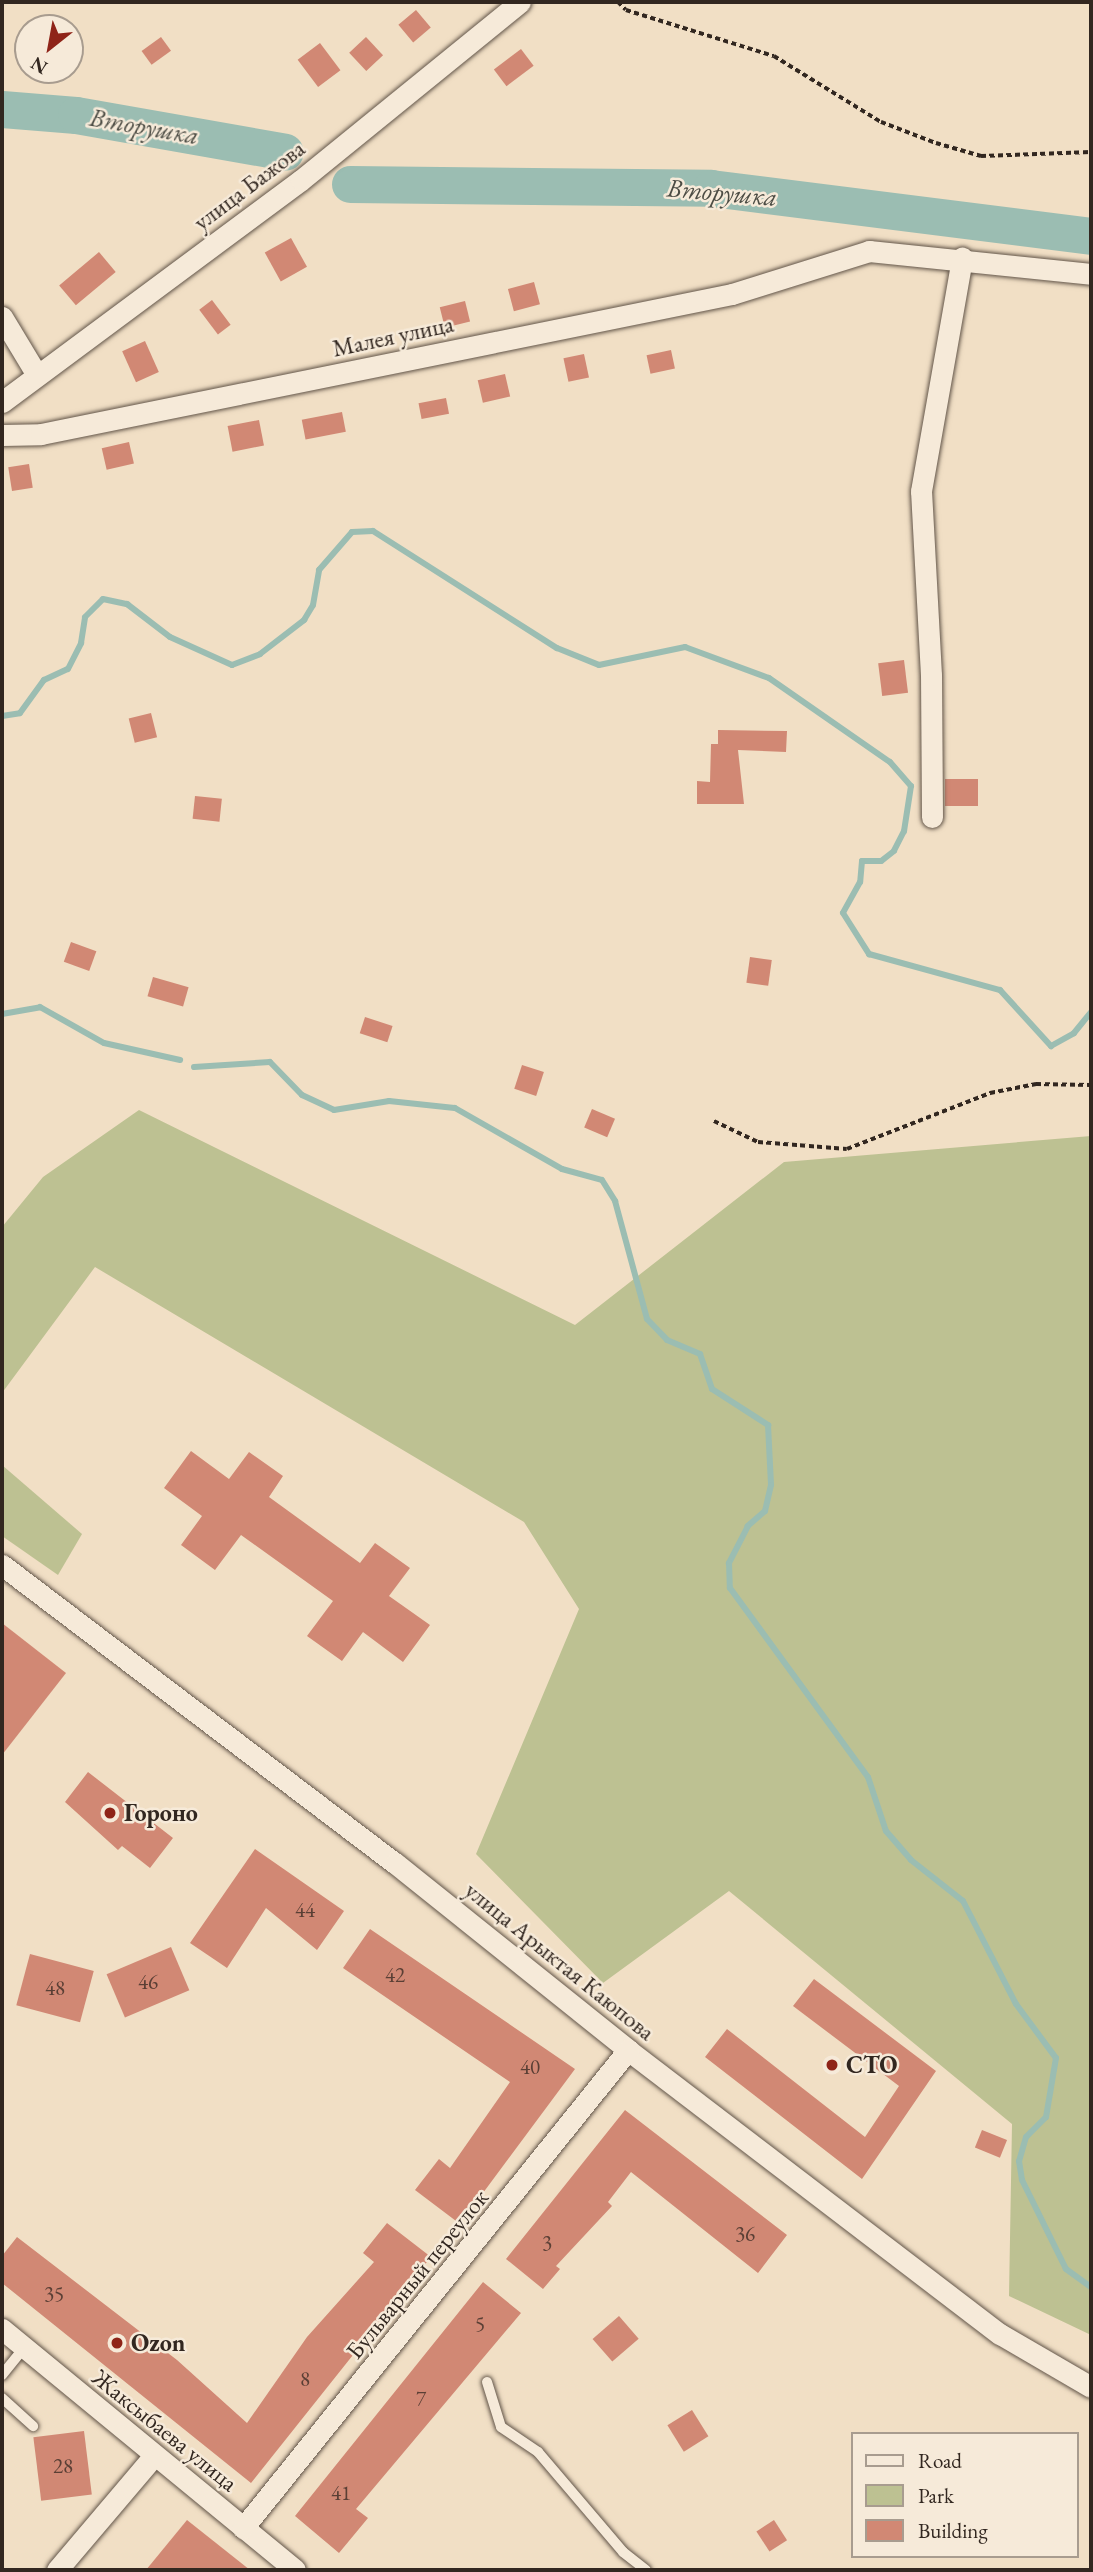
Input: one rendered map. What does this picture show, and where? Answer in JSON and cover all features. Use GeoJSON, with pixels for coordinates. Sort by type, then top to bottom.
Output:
{"type":"FeatureCollection","features":[{"type":"Feature","properties":{"kind":"street","name":"улица Бажова"},"geometry":{"type":"LineString","coordinates":[[2,402],[301,180],[520,2]]}},
{"type":"Feature","properties":{"kind":"street","name":"Малея улица"},"geometry":{"type":"LineString","coordinates":[[2,435],[41,434],[732,295],[792,273],[869,251],[962,258],[1091,274]]}},
{"type":"Feature","properties":{"kind":"street"},"geometry":{"type":"LineString","coordinates":[[932,817],[931,675],[921,491],[962,258]]}},
{"type":"Feature","properties":{"kind":"street"},"geometry":{"type":"LineString","coordinates":[[2,317],[37,374]]}},
{"type":"Feature","properties":{"kind":"street","name":"улица Арыктая Каюпова"},"geometry":{"type":"LineString","coordinates":[[2,1565],[395,1863],[628,2050],[1000,2334],[1091,2388]]}},
{"type":"Feature","properties":{"kind":"street","name":"Бульварный переулок"},"geometry":{"type":"LineString","coordinates":[[243,2528],[628,2050]]}},
{"type":"Feature","properties":{"kind":"street","name":"Жаксыбаева улица"},"geometry":{"type":"LineString","coordinates":[[2,2329],[153,2457],[295,2570]]}},
{"type":"Feature","properties":{"kind":"street"},"geometry":{"type":"LineString","coordinates":[[57,2570],[153,2457]]}},
{"type":"Feature","properties":{"kind":"lane"},"geometry":{"type":"LineString","coordinates":[[2,2375],[24,2348]]}},
{"type":"Feature","properties":{"kind":"lane"},"geometry":{"type":"LineString","coordinates":[[486,2382],[501,2427],[538,2452],[623,2552],[646,2570]]}},
{"type":"Feature","properties":{"kind":"lane"},"geometry":{"type":"LineString","coordinates":[[2,2398],[33,2426]]}},
{"type":"Feature","properties":{"kind":"path"},"geometry":{"type":"LineString","coordinates":[[618,2],[626,10],[701,29],[774,56],[881,122],[936,143],[981,156],[1091,152]]}},
{"type":"Feature","properties":{"kind":"path"},"geometry":{"type":"LineString","coordinates":[[714,1121],[758,1142],[847,1149],[990,1093],[1036,1084],[1091,1085]]}},
{"type":"Feature","properties":{"kind":"green space"},"geometry":{"type":"Polygon","coordinates":[[[139,1110],[575,1325],[784,1162],[1091,1136],[1091,2335],[1009,2296],[1012,2124],[729,1891],[603,1983],[476,1854],[579,1609],[524,1522],[95,1267],[2,1393],[2,1227],[43,1177],[139,1110]]]}},
{"type":"Feature","properties":{"kind":"green space"},"geometry":{"type":"Polygon","coordinates":[[[2,1465],[82,1534],[58,1575],[2,1536],[2,1465]]]}},
{"type":"Feature","properties":{"kind":"building"},"geometry":{"type":"Polygon","coordinates":[[[416,10],[431,28],[413,42],[398,25],[416,10]]]}},
{"type":"Feature","properties":{"kind":"building"},"geometry":{"type":"Polygon","coordinates":[[[161,37],[171,51],[152,65],[142,51],[161,37]]]}},
{"type":"Feature","properties":{"kind":"building"},"geometry":{"type":"Polygon","coordinates":[[[366,37],[383,55],[366,71],[349,53],[366,37]]]}},
{"type":"Feature","properties":{"kind":"building"},"geometry":{"type":"Polygon","coordinates":[[[320,43],[340,70],[318,87],[298,60],[320,43]]]}},
{"type":"Feature","properties":{"kind":"building"},"geometry":{"type":"Polygon","coordinates":[[[521,49],[534,66],[506,86],[494,69],[521,49]]]}},
{"type":"Feature","properties":{"kind":"building"},"geometry":{"type":"Polygon","coordinates":[[[291,238],[307,267],[281,281],[265,253],[291,238]]]}},
{"type":"Feature","properties":{"kind":"building"},"geometry":{"type":"Polygon","coordinates":[[[99,252],[116,272],[76,305],[59,285],[99,252]]]}},
{"type":"Feature","properties":{"kind":"building"},"geometry":{"type":"Polygon","coordinates":[[[534,282],[540,304],[514,311],[508,289],[534,282]]]}},
{"type":"Feature","properties":{"kind":"building"},"geometry":{"type":"Polygon","coordinates":[[[212,300],[231,325],[218,334],[199,310],[212,300]]]}},
{"type":"Feature","properties":{"kind":"building"},"geometry":{"type":"Polygon","coordinates":[[[465,301],[470,321],[445,328],[440,307],[465,301]]]}},
{"type":"Feature","properties":{"kind":"building"},"geometry":{"type":"Polygon","coordinates":[[[145,341],[159,372],[136,382],[122,351],[145,341]]]}},
{"type":"Feature","properties":{"kind":"building"},"geometry":{"type":"Polygon","coordinates":[[[671,350],[675,369],[650,374],[647,355],[671,350]]]}},
{"type":"Feature","properties":{"kind":"building"},"geometry":{"type":"Polygon","coordinates":[[[584,354],[589,377],[568,382],[563,358],[584,354]]]}},
{"type":"Feature","properties":{"kind":"building"},"geometry":{"type":"Polygon","coordinates":[[[505,374],[510,396],[483,403],[478,380],[505,374]]]}},
{"type":"Feature","properties":{"kind":"building"},"geometry":{"type":"Polygon","coordinates":[[[446,398],[449,414],[422,419],[419,403],[446,398]]]}},
{"type":"Feature","properties":{"kind":"building"},"geometry":{"type":"Polygon","coordinates":[[[342,412],[346,432],[306,439],[302,420],[342,412]]]}},
{"type":"Feature","properties":{"kind":"building"},"geometry":{"type":"Polygon","coordinates":[[[259,420],[264,446],[233,452],[228,426],[259,420]]]}},
{"type":"Feature","properties":{"kind":"building"},"geometry":{"type":"Polygon","coordinates":[[[129,442],[134,463],[107,470],[102,448],[129,442]]]}},
{"type":"Feature","properties":{"kind":"building"},"geometry":{"type":"Polygon","coordinates":[[[29,464],[33,488],[12,491],[8,467],[29,464]]]}},
{"type":"Feature","properties":{"kind":"building"},"geometry":{"type":"Polygon","coordinates":[[[904,660],[908,693],[882,696],[878,663],[904,660]]]}},
{"type":"Feature","properties":{"kind":"building"},"geometry":{"type":"Polygon","coordinates":[[[151,713],[157,737],[135,743],[129,719],[151,713]]]}},
{"type":"Feature","properties":{"kind":"building"},"geometry":{"type":"Polygon","coordinates":[[[718,730],[787,731],[786,752],[738,750],[744,804],[697,804],[697,781],[710,782],[711,744],[718,744],[718,730]]]}},
{"type":"Feature","properties":{"kind":"building"},"geometry":{"type":"Polygon","coordinates":[[[945,779],[978,779],[978,806],[945,806],[945,779]]]}},
{"type":"Feature","properties":{"kind":"building"},"geometry":{"type":"Polygon","coordinates":[[[195,796],[222,799],[219,822],[193,819],[195,796]]]}},
{"type":"Feature","properties":{"kind":"building"},"geometry":{"type":"Polygon","coordinates":[[[71,942],[96,951],[89,971],[64,962],[71,942]]]}},
{"type":"Feature","properties":{"kind":"building"},"geometry":{"type":"Polygon","coordinates":[[[750,957],[772,960],[768,986],[746,983],[750,957]]]}},
{"type":"Feature","properties":{"kind":"building"},"geometry":{"type":"Polygon","coordinates":[[[153,977],[189,987],[183,1006],[147,996],[153,977]]]}},
{"type":"Feature","properties":{"kind":"building"},"geometry":{"type":"Polygon","coordinates":[[[365,1017],[393,1026],[387,1042],[360,1033],[365,1017]]]}},
{"type":"Feature","properties":{"kind":"building"},"geometry":{"type":"Polygon","coordinates":[[[522,1065],[544,1072],[536,1096],[514,1089],[522,1065]]]}},
{"type":"Feature","properties":{"kind":"building"},"geometry":{"type":"Polygon","coordinates":[[[592,1109],[615,1119],[607,1137],[584,1127],[592,1109]]]}},
{"type":"Feature","properties":{"kind":"building"},"geometry":{"type":"Polygon","coordinates":[[[191,1451],[229,1479],[249,1452],[283,1476],[269,1497],[360,1563],[375,1543],[410,1568],[389,1596],[430,1625],[403,1662],[363,1632],[342,1661],[307,1636],[333,1601],[241,1535],[215,1570],[181,1545],[202,1516],[164,1488],[191,1451]]]}},
{"type":"Feature","properties":{"kind":"building"},"geometry":{"type":"Polygon","coordinates":[[[2,1623],[66,1673],[2,1755],[2,1623]]]}},
{"type":"Feature","properties":{"kind":"building","name":"Гороно"},"geometry":{"type":"Polygon","coordinates":[[[88,1772],[173,1838],[150,1868],[122,1846],[118,1850],[65,1802],[88,1772]]]}},
{"type":"Feature","properties":{"kind":"building"},"geometry":{"type":"Polygon","coordinates":[[[255,1849],[344,1911],[317,1950],[266,1908],[227,1968],[190,1943],[255,1849]]]}},
{"type":"Feature","properties":{"kind":"building"},"geometry":{"type":"Polygon","coordinates":[[[370,1929],[575,2069],[460,2224],[415,2190],[439,2159],[450,2168],[510,2082],[343,1968],[370,1929]]]}},
{"type":"Feature","properties":{"kind":"building"},"geometry":{"type":"Polygon","coordinates":[[[171,1947],[189,1990],[125,2018],[107,1974],[171,1947]]]}},
{"type":"Feature","properties":{"kind":"building"},"geometry":{"type":"Polygon","coordinates":[[[30,1954],[94,1971],[80,2022],[16,2005],[30,1954]]]}},
{"type":"Feature","properties":{"kind":"building"},"geometry":{"type":"Polygon","coordinates":[[[814,1979],[936,2071],[862,2179],[705,2057],[727,2029],[865,2137],[899,2086],[793,2006],[814,1979]]]}},
{"type":"Feature","properties":{"kind":"building"},"geometry":{"type":"Polygon","coordinates":[[[625,2110],[787,2235],[758,2273],[631,2172],[608,2202],[612,2206],[556,2266],[560,2269],[543,2289],[506,2259],[625,2110]]]}},
{"type":"Feature","properties":{"kind":"building"},"geometry":{"type":"Polygon","coordinates":[[[982,2130],[1007,2140],[1000,2158],[975,2148],[982,2130]]]}},
{"type":"Feature","properties":{"kind":"building"},"geometry":{"type":"Polygon","coordinates":[[[387,2223],[431,2257],[251,2483],[2,2283],[2,2256],[17,2237],[177,2360],[247,2423],[307,2337],[374,2262],[363,2253],[387,2223]]]}},
{"type":"Feature","properties":{"kind":"building"},"geometry":{"type":"Polygon","coordinates":[[[483,2282],[521,2313],[356,2509],[368,2518],[339,2553],[295,2516],[483,2282]]]}},
{"type":"Feature","properties":{"kind":"building"},"geometry":{"type":"Polygon","coordinates":[[[619,2316],[639,2339],[612,2362],[593,2339],[619,2316]]]}},
{"type":"Feature","properties":{"kind":"building"},"geometry":{"type":"Polygon","coordinates":[[[692,2410],[708,2436],[684,2452],[667,2425],[692,2410]]]}},
{"type":"Feature","properties":{"kind":"building"},"geometry":{"type":"Polygon","coordinates":[[[84,2431],[92,2495],[41,2501],[33,2437],[84,2431]]]}},
{"type":"Feature","properties":{"kind":"building"},"geometry":{"type":"Polygon","coordinates":[[[187,2520],[250,2570],[146,2570],[187,2520]]]}},
{"type":"Feature","properties":{"kind":"building"},"geometry":{"type":"Polygon","coordinates":[[[774,2520],[787,2540],[769,2552],[756,2531],[774,2520]]]}},
{"type":"Feature","properties":{"kind":"waterway","name":"Вторушка"},"geometry":{"type":"LineString","coordinates":[[2,109],[76,115],[285,152]]}},
{"type":"Feature","properties":{"kind":"waterway","name":"Вторушка"},"geometry":{"type":"LineString","coordinates":[[350,184],[711,188],[1091,236]]}},
{"type":"Feature","properties":{"kind":"waterway"},"geometry":{"type":"LineString","coordinates":[[2,716],[20,713],[44,680],[68,669],[81,643],[85,617],[103,599],[127,604],[170,637],[232,665],[260,654],[304,620],[313,605],[319,570],[352,532],[373,531],[557,648],[599,665],[685,647],[769,678],[890,762],[911,786],[904,831],[894,851],[881,861],[862,861],[860,882],[843,913],[869,954],[1000,990],[1051,1046],[1074,1033],[1091,1012]]}},
{"type":"Feature","properties":{"kind":"waterway"},"geometry":{"type":"LineString","coordinates":[[2,1014],[40,1007],[104,1043],[180,1060]]}},
{"type":"Feature","properties":{"kind":"waterway"},"geometry":{"type":"LineString","coordinates":[[194,1067],[270,1062],[302,1095],[334,1110],[389,1101],[455,1108],[562,1169],[602,1180],[615,1201],[647,1319],[667,1340],[700,1354],[712,1389],[768,1425],[771,1485],[765,1511],[748,1526],[729,1563],[730,1588],[868,1777],[886,1831],[911,1860],[963,1901],[1016,2004],[1056,2058],[1046,2117],[1026,2137],[1019,2161],[1022,2180],[1066,2269],[1091,2287]]}},
{"type":"Feature","properties":{"kind":"place","name":"Гороно"},"geometry":{"type":"Point","coordinates":[110,1813]}},
{"type":"Feature","properties":{"kind":"place","name":"СТО"},"geometry":{"type":"Point","coordinates":[832,2065]}},
{"type":"Feature","properties":{"kind":"place","name":"Ozon"},"geometry":{"type":"Point","coordinates":[117,2343]}}]}
